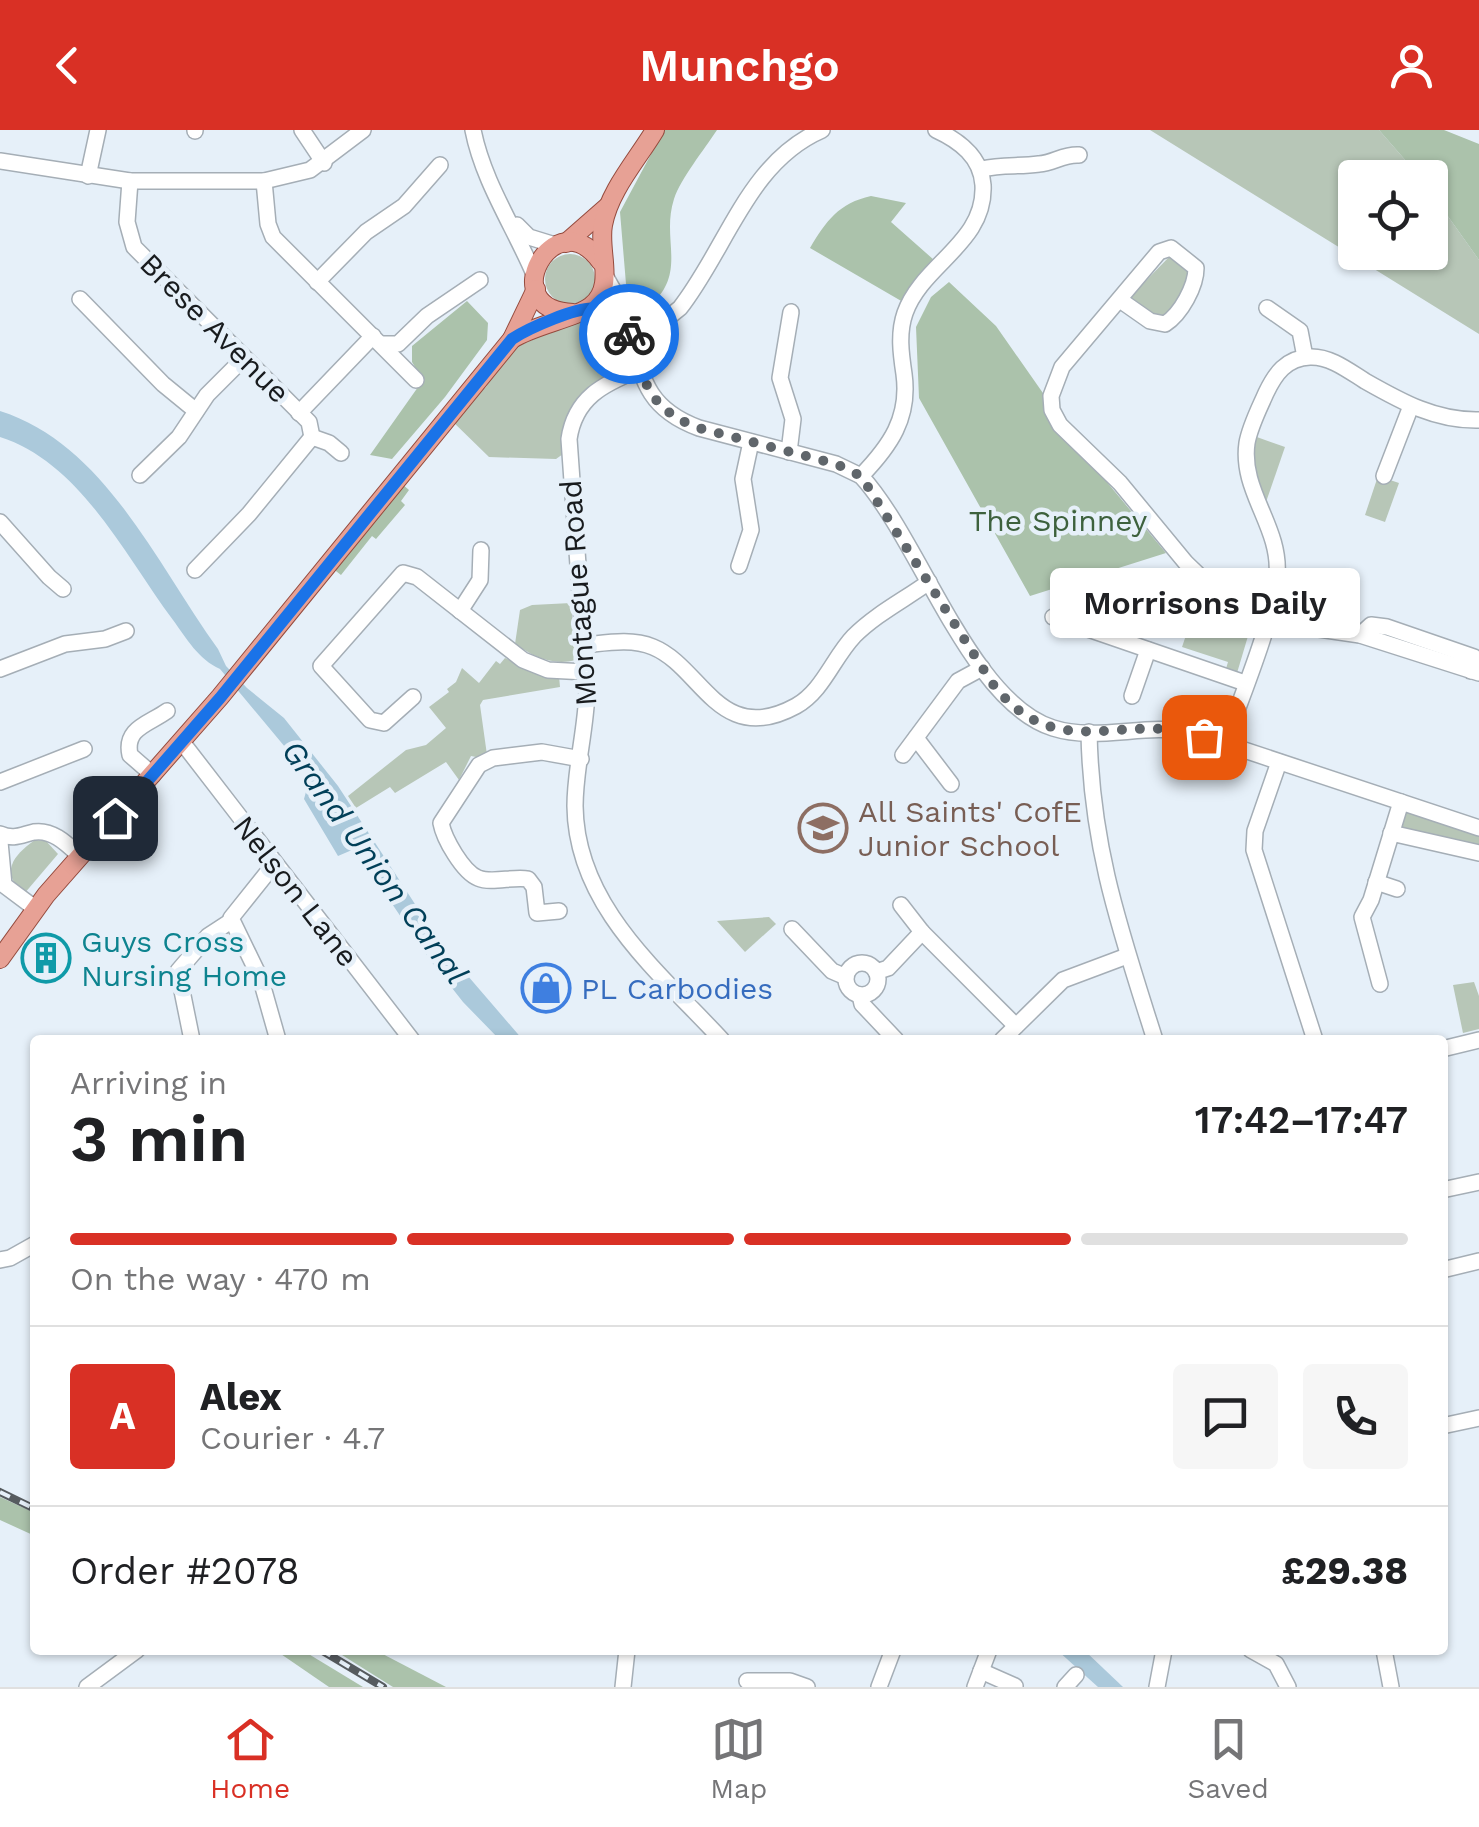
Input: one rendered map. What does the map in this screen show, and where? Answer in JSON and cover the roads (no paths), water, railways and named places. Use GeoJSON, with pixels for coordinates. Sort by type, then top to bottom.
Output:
{"type":"FeatureCollection","features":[{"type":"Feature","properties":{"kind":"main road"},"geometry":{"type":"LineString","coordinates":[[512,339],[582,310],[602,293],[602,226],[608,207],[654,130]]}},
{"type":"Feature","properties":{"kind":"main road"},"geometry":{"type":"LineString","coordinates":[[0,959],[36,909],[228,688],[512,339],[541,257],[608,207]]}},
{"type":"Feature","properties":{"kind":"main road"},"geometry":{"type":"LineString","coordinates":[[560,244],[590,249],[603,268]]}},
{"type":"Feature","properties":{"kind":"main road"},"geometry":{"type":"LineString","coordinates":[[535,282],[551,309],[582,310]]}},
{"type":"Feature","properties":{"kind":"street"},"geometry":{"type":"LineString","coordinates":[[88,176],[98,130]]}},
{"type":"Feature","properties":{"kind":"street"},"geometry":{"type":"LineString","coordinates":[[302,130],[324,163]]}},
{"type":"Feature","properties":{"kind":"street"},"geometry":{"type":"LineString","coordinates":[[0,161],[130,180],[264,181],[298,176],[324,163],[363,130]]}},
{"type":"Feature","properties":{"kind":"street"},"geometry":{"type":"LineString","coordinates":[[473,130],[488,178],[510,219],[535,282]]}},
{"type":"Feature","properties":{"kind":"street"},"geometry":{"type":"LineString","coordinates":[[630,335],[665,320],[680,308],[758,182],[794,145],[822,130]]}},
{"type":"Feature","properties":{"kind":"street"},"geometry":{"type":"LineString","coordinates":[[861,476],[888,446],[904,412],[901,345],[905,313],[922,286],[974,225],[982,204],[982,169],[960,144],[936,130]]}},
{"type":"Feature","properties":{"kind":"street"},"geometry":{"type":"LineString","coordinates":[[982,169],[1005,164],[1042,164],[1059,156],[1079,155]]}},
{"type":"Feature","properties":{"kind":"street"},"geometry":{"type":"LineString","coordinates":[[317,282],[366,232],[438,176]]}},
{"type":"Feature","properties":{"kind":"street","name":"Brese Avenue"},"geometry":{"type":"LineString","coordinates":[[130,180],[127,222],[134,246],[299,412],[310,424],[312,437]]}},
{"type":"Feature","properties":{"kind":"street"},"geometry":{"type":"LineString","coordinates":[[264,181],[270,230],[416,380]]}},
{"type":"Feature","properties":{"kind":"street"},"geometry":{"type":"LineString","coordinates":[[510,219],[526,235],[560,244]]}},
{"type":"Feature","properties":{"kind":"street"},"geometry":{"type":"LineString","coordinates":[[1120,300],[1150,322],[1165,324],[1179,311],[1196,277],[1196,268],[1174,250],[1163,248],[1062,367],[1052,389],[1052,410],[1065,432],[1120,483],[1194,572],[1232,602],[1266,620],[1360,634],[1371,625],[1387,627],[1474,656],[1475,672]]}},
{"type":"Feature","properties":{"kind":"street"},"geometry":{"type":"LineString","coordinates":[[603,268],[626,315],[638,370],[651,394],[679,419],[699,428],[844,466],[861,476],[982,668],[998,691],[1024,715],[1059,730],[1162,728],[1190,732],[1479,828]]}},
{"type":"Feature","properties":{"kind":"street"},"geometry":{"type":"LineString","coordinates":[[378,340],[398,344],[427,316],[476,289]]}},
{"type":"Feature","properties":{"kind":"street"},"geometry":{"type":"LineString","coordinates":[[1267,308],[1300,331],[1304,357]]}},
{"type":"Feature","properties":{"kind":"street"},"geometry":{"type":"LineString","coordinates":[[82,309],[196,412]]}},
{"type":"Feature","properties":{"kind":"street"},"geometry":{"type":"LineString","coordinates":[[582,310],[606,313],[630,335]]}},
{"type":"Feature","properties":{"kind":"street"},"geometry":{"type":"LineString","coordinates":[[790,452],[793,420],[780,378],[791,312]]}},
{"type":"Feature","properties":{"kind":"street"},"geometry":{"type":"LineString","coordinates":[[299,412],[378,340]]}},
{"type":"Feature","properties":{"kind":"street"},"geometry":{"type":"LineString","coordinates":[[1225,744],[1275,587],[1278,555],[1249,479],[1247,442],[1272,379],[1288,362],[1304,357],[1332,361],[1411,406],[1444,418],[1479,420]]}},
{"type":"Feature","properties":{"kind":"street"},"geometry":{"type":"LineString","coordinates":[[147,472],[179,438],[207,395],[244,358]]}},
{"type":"Feature","properties":{"kind":"street","name":"Montague Road"},"geometry":{"type":"LineString","coordinates":[[638,370],[592,393],[575,415],[570,430],[587,717],[575,795],[576,819],[582,858],[595,890],[616,924],[717,1035]]}},
{"type":"Feature","properties":{"kind":"street"},"geometry":{"type":"LineString","coordinates":[[1384,476],[1411,406]]}},
{"type":"Feature","properties":{"kind":"street"},"geometry":{"type":"LineString","coordinates":[[198,561],[250,514],[312,437],[330,443],[340,453]]}},
{"type":"Feature","properties":{"kind":"street"},"geometry":{"type":"LineString","coordinates":[[738,566],[751,530],[743,479],[751,442]]}},
{"type":"Feature","properties":{"kind":"street"},"geometry":{"type":"LineString","coordinates":[[0,522],[63,588]]}},
{"type":"Feature","properties":{"kind":"street"},"geometry":{"type":"LineString","coordinates":[[0,553],[16,542]]}},
{"type":"Feature","properties":{"kind":"street"},"geometry":{"type":"LineString","coordinates":[[460,610],[480,580],[481,550]]}},
{"type":"Feature","properties":{"kind":"street"},"geometry":{"type":"LineString","coordinates":[[414,698],[384,722],[377,723],[321,666],[403,573],[417,577],[522,660],[548,670],[586,672]]}},
{"type":"Feature","properties":{"kind":"street"},"geometry":{"type":"LineString","coordinates":[[584,646],[622,642],[651,646],[672,660],[719,705],[752,716],[778,714],[816,691],[837,656],[858,632],[929,582]]}},
{"type":"Feature","properties":{"kind":"street"},"geometry":{"type":"LineString","coordinates":[[1059,614],[1245,683]]}},
{"type":"Feature","properties":{"kind":"street"},"geometry":{"type":"LineString","coordinates":[[0,669],[56,647],[107,646],[126,631]]}},
{"type":"Feature","properties":{"kind":"street"},"geometry":{"type":"LineString","coordinates":[[1132,696],[1148,650]]}},
{"type":"Feature","properties":{"kind":"street"},"geometry":{"type":"LineString","coordinates":[[902,755],[958,681],[982,668]]}},
{"type":"Feature","properties":{"kind":"street"},"geometry":{"type":"LineString","coordinates":[[153,775],[132,756],[128,744],[136,729],[165,718]]}},
{"type":"Feature","properties":{"kind":"street"},"geometry":{"type":"LineString","coordinates":[[1089,732],[1096,826],[1114,914],[1154,1035]]}},
{"type":"Feature","properties":{"kind":"street"},"geometry":{"type":"LineString","coordinates":[[916,738],[952,784]]}},
{"type":"Feature","properties":{"kind":"street","name":"Nelson Lane"},"geometry":{"type":"LineString","coordinates":[[182,742],[408,1035]]}},
{"type":"Feature","properties":{"kind":"street"},"geometry":{"type":"LineString","coordinates":[[0,782],[84,749]]}},
{"type":"Feature","properties":{"kind":"street"},"geometry":{"type":"LineString","coordinates":[[559,911],[538,912],[534,887],[528,879],[485,880],[474,876],[442,832],[441,824],[480,765],[493,758],[542,752],[581,759]]}},
{"type":"Feature","properties":{"kind":"street"},"geometry":{"type":"LineString","coordinates":[[1278,762],[1255,831],[1254,850],[1313,1035]]}},
{"type":"Feature","properties":{"kind":"street"},"geometry":{"type":"LineString","coordinates":[[1380,984],[1362,920],[1400,802]]}},
{"type":"Feature","properties":{"kind":"street"},"geometry":{"type":"LineString","coordinates":[[0,834],[14,838],[39,832],[51,834],[80,856]]}},
{"type":"Feature","properties":{"kind":"street"},"geometry":{"type":"LineString","coordinates":[[1391,833],[1479,853]]}},
{"type":"Feature","properties":{"kind":"street"},"geometry":{"type":"LineString","coordinates":[[2,866],[27,835]]}},
{"type":"Feature","properties":{"kind":"street"},"geometry":{"type":"LineString","coordinates":[[0,842],[7,888],[36,909]]}},
{"type":"Feature","properties":{"kind":"street"},"geometry":{"type":"LineString","coordinates":[[275,863],[231,922],[262,980],[277,1035]]}},
{"type":"Feature","properties":{"kind":"street"},"geometry":{"type":"LineString","coordinates":[[1376,882],[1397,888]]}},
{"type":"Feature","properties":{"kind":"street"},"geometry":{"type":"LineString","coordinates":[[901,906],[1016,1026]]}},
{"type":"Feature","properties":{"kind":"street"},"geometry":{"type":"LineString","coordinates":[[191,1035],[178,972],[208,936],[231,922]]}},
{"type":"Feature","properties":{"kind":"street"},"geometry":{"type":"LineString","coordinates":[[792,929],[832,971],[846,977]]}},
{"type":"Feature","properties":{"kind":"street"},"geometry":{"type":"LineString","coordinates":[[876,972],[888,968],[922,932]]}},
{"type":"Feature","properties":{"kind":"street"},"geometry":{"type":"LineString","coordinates":[[1007,1035],[1063,980],[1127,956]]}},
{"type":"Feature","properties":{"kind":"street"},"geometry":{"type":"LineString","coordinates":[[876,972],[868,964],[859,964],[846,977],[848,986],[860,994],[862,1004],[891,1035]]}},
{"type":"Feature","properties":{"kind":"street"},"geometry":{"type":"LineString","coordinates":[[860,994],[874,989],[876,972]]}},
{"type":"Feature","properties":{"kind":"street"},"geometry":{"type":"LineString","coordinates":[[1448,1048],[1479,1040]]}},
{"type":"Feature","properties":{"kind":"street"},"geometry":{"type":"LineString","coordinates":[[1448,1189],[1479,1182]]}},
{"type":"Feature","properties":{"kind":"street"},"geometry":{"type":"LineString","coordinates":[[0,1260],[30,1247]]}},
{"type":"Feature","properties":{"kind":"street"},"geometry":{"type":"LineString","coordinates":[[1448,1269],[1479,1261]]}},
{"type":"Feature","properties":{"kind":"street"},"geometry":{"type":"LineString","coordinates":[[1448,1425],[1479,1418]]}},
{"type":"Feature","properties":{"kind":"street"},"geometry":{"type":"LineString","coordinates":[[88,1687],[130,1655]]}},
{"type":"Feature","properties":{"kind":"street"},"geometry":{"type":"LineString","coordinates":[[623,1687],[627,1655]]}},
{"type":"Feature","properties":{"kind":"street"},"geometry":{"type":"LineString","coordinates":[[879,1687],[890,1655]]}},
{"type":"Feature","properties":{"kind":"street"},"geometry":{"type":"LineString","coordinates":[[987,1655],[978,1679],[1015,1686]]}},
{"type":"Feature","properties":{"kind":"street"},"geometry":{"type":"LineString","coordinates":[[1157,1687],[1163,1655]]}},
{"type":"Feature","properties":{"kind":"street"},"geometry":{"type":"LineString","coordinates":[[1260,1655],[1276,1664],[1288,1687]]}},
{"type":"Feature","properties":{"kind":"street"},"geometry":{"type":"LineString","coordinates":[[1385,1655],[1392,1687]]}},
{"type":"Feature","properties":{"kind":"street"},"geometry":{"type":"LineString","coordinates":[[748,1680],[790,1681],[806,1687]]}},
{"type":"Feature","properties":{"kind":"water","name":"Grand Union Canal"},"geometry":{"type":"Polygon","coordinates":[[[0,411],[37,427],[70,450],[99,479],[150,545],[226,666],[284,718],[338,786],[443,947],[519,1035],[495,1035],[430,960],[357,852],[338,856],[304,799],[310,777],[220,669],[194,648],[78,489],[29,450],[0,437],[0,411]]]}},
{"type":"Feature","properties":{"kind":"water"},"geometry":{"type":"Polygon","coordinates":[[[1063,1655],[1089,1655],[1123,1687],[1098,1687],[1063,1655]]]}},
{"type":"Feature","properties":{"kind":"railway"},"geometry":{"type":"LineString","coordinates":[[0,1492],[30,1507]]}},
{"type":"Feature","properties":{"kind":"railway"},"geometry":{"type":"LineString","coordinates":[[329,1655],[383,1687]]}},
{"type":"Feature","properties":{"kind":"place","name":"Morrisons Daily"},"geometry":{"type":"Point","coordinates":[1204,737]}},
{"type":"Feature","properties":{"kind":"place","name":"All Saints' CofE Junior School"},"geometry":{"type":"Point","coordinates":[823,828]}},
{"type":"Feature","properties":{"kind":"place","name":"Guys Cross Nursing Home"},"geometry":{"type":"Point","coordinates":[46,958]}},
{"type":"Feature","properties":{"kind":"place","name":"PL Carbodies"},"geometry":{"type":"Point","coordinates":[546,988]}},
{"type":"Feature","properties":{"kind":"park label","name":"The Spinney"},"geometry":{"type":"Point","coordinates":[1058,520]}}]}
